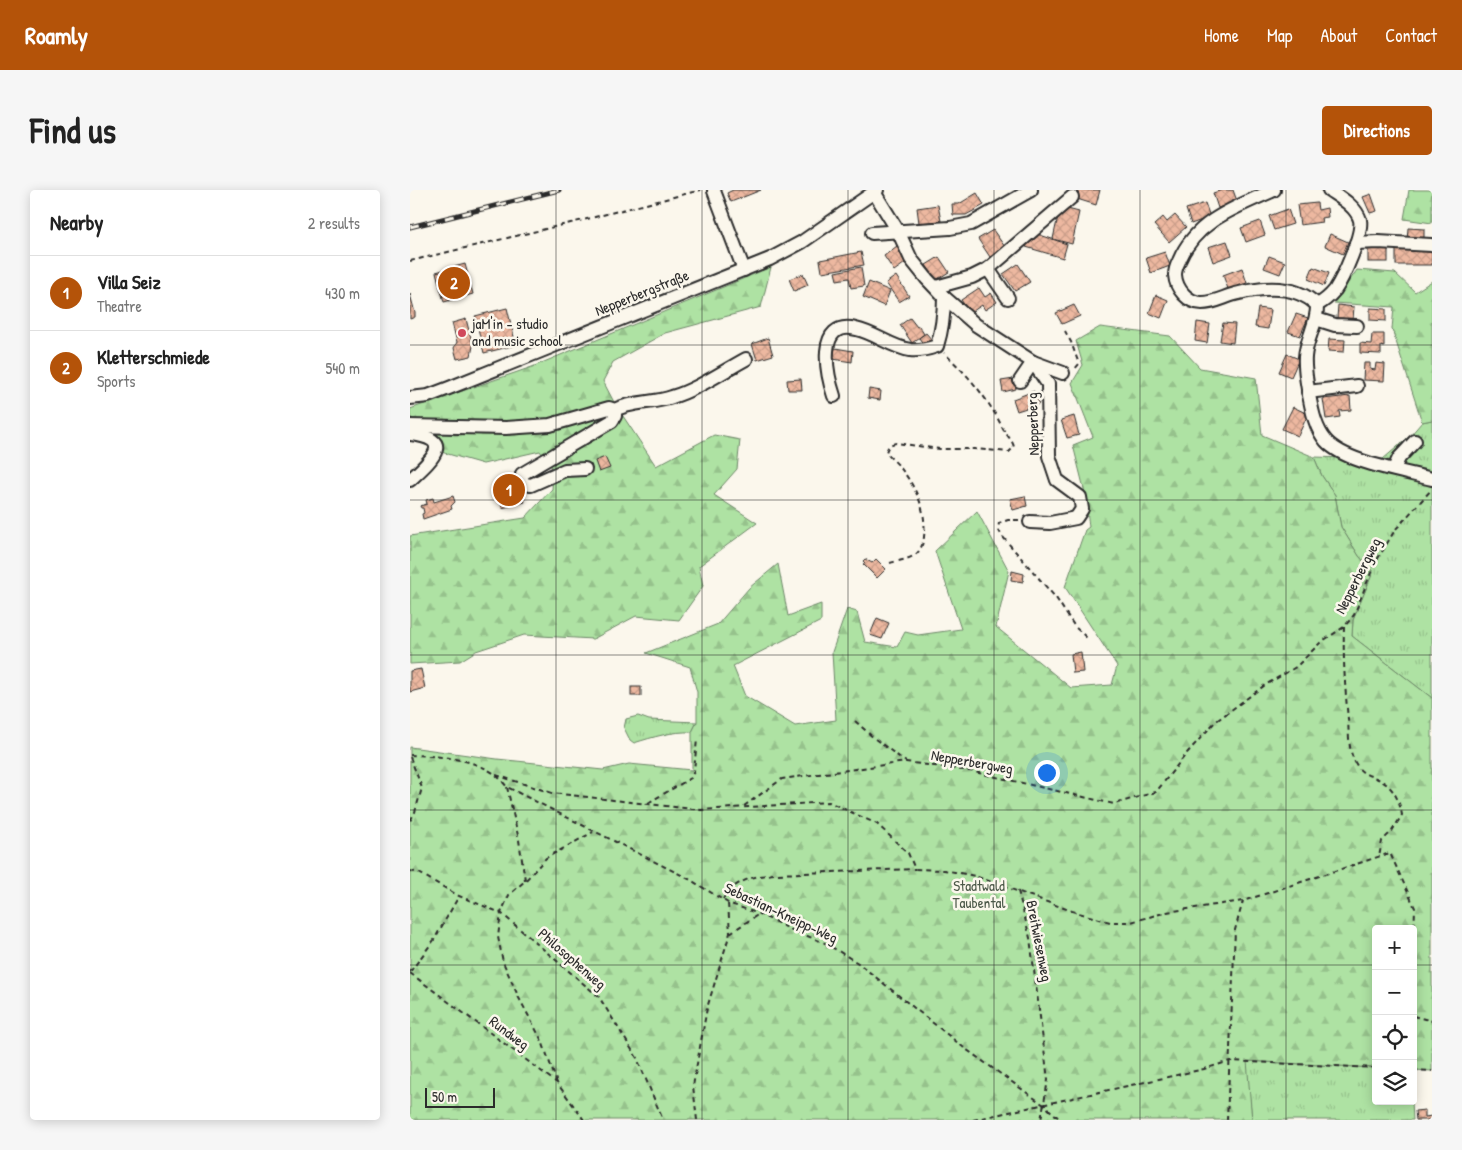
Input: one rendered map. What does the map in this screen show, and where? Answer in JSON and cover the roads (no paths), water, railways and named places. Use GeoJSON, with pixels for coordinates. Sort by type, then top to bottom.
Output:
{"type":"FeatureCollection","features":[{"type":"Feature","properties":{"kind":"street"},"geometry":{"type":"LineString","coordinates":[[872,233],[950,228],[971,224],[1031,190]]}},
{"type":"Feature","properties":{"kind":"street"},"geometry":{"type":"LineString","coordinates":[[1274,190],[1220,215],[1196,234],[1185,248],[1178,263],[1175,275],[1179,289],[1188,298],[1200,303],[1216,302],[1233,295],[1261,288],[1295,291],[1309,297],[1317,305],[1316,319],[1305,357],[1308,392],[1311,410],[1325,440],[1336,450],[1355,459],[1432,479]]}},
{"type":"Feature","properties":{"kind":"street"},"geometry":{"type":"LineString","coordinates":[[1329,190],[1352,207],[1378,242]]}},
{"type":"Feature","properties":{"kind":"street"},"geometry":{"type":"LineString","coordinates":[[714,191],[744,270]]}},
{"type":"Feature","properties":{"kind":"street","name":"Nepperberg"},"geometry":{"type":"LineString","coordinates":[[876,191],[912,259],[940,292],[976,325],[1033,362],[1048,384],[1049,456],[1057,480],[1080,497],[1082,509],[1076,518],[1050,523],[1030,522]]}},
{"type":"Feature","properties":{"kind":"street","name":"Nepperbergstraße"},"geometry":{"type":"LineString","coordinates":[[410,398],[428,396],[449,388],[787,251],[876,191]]}},
{"type":"Feature","properties":{"kind":"street"},"geometry":{"type":"LineString","coordinates":[[834,396],[830,385],[827,346],[829,337],[837,330],[856,329],[909,350],[928,349],[937,346],[944,311],[940,292],[988,269],[1072,197]]}},
{"type":"Feature","properties":{"kind":"street"},"geometry":{"type":"LineString","coordinates":[[1317,305],[1325,301],[1336,288],[1356,243],[1360,220]]}},
{"type":"Feature","properties":{"kind":"street"},"geometry":{"type":"LineString","coordinates":[[1356,243],[1430,244]]}},
{"type":"Feature","properties":{"kind":"street"},"geometry":{"type":"LineString","coordinates":[[988,269],[1008,298]]}},
{"type":"Feature","properties":{"kind":"street"},"geometry":{"type":"LineString","coordinates":[[1316,319],[1335,325],[1357,326]]}},
{"type":"Feature","properties":{"kind":"street"},"geometry":{"type":"LineString","coordinates":[[615,410],[621,406],[654,402],[673,397],[746,359]]}},
{"type":"Feature","properties":{"kind":"street"},"geometry":{"type":"LineString","coordinates":[[1033,362],[1063,374]]}},
{"type":"Feature","properties":{"kind":"street","name":"Nepperberg"},"geometry":{"type":"LineString","coordinates":[[1020,381],[1033,362]]}},
{"type":"Feature","properties":{"kind":"street"},"geometry":{"type":"LineString","coordinates":[[1308,392],[1357,386]]}},
{"type":"Feature","properties":{"kind":"street"},"geometry":{"type":"LineString","coordinates":[[410,426],[506,428],[550,425],[609,408],[615,410]]}},
{"type":"Feature","properties":{"kind":"street"},"geometry":{"type":"LineString","coordinates":[[585,469],[565,470],[531,485],[525,484],[522,480],[522,474],[526,471],[612,422],[615,410]]}},
{"type":"Feature","properties":{"kind":"street"},"geometry":{"type":"LineString","coordinates":[[410,434],[429,438],[434,443],[436,450],[435,456],[410,480]]}},
{"type":"Feature","properties":{"kind":"street"},"geometry":{"type":"LineString","coordinates":[[1394,469],[1399,458],[1415,441]]}},
{"type":"Feature","properties":{"kind":"railway"},"geometry":{"type":"LineString","coordinates":[[410,227],[559,190]]}},
{"type":"Feature","properties":{"kind":"place","name":"Kletterschmiede"},"geometry":{"type":"Point","coordinates":[454,283]}},
{"type":"Feature","properties":{"kind":"place","name":"jaM'in - studio and music school"},"geometry":{"type":"Point","coordinates":[462,333]}},
{"type":"Feature","properties":{"kind":"place","name":"Villa Seiz"},"geometry":{"type":"Point","coordinates":[509,490]}},
{"type":"Feature","properties":{"kind":"park label","name":"Stadtwald Taubental"},"geometry":{"type":"Point","coordinates":[979,894]}}]}
